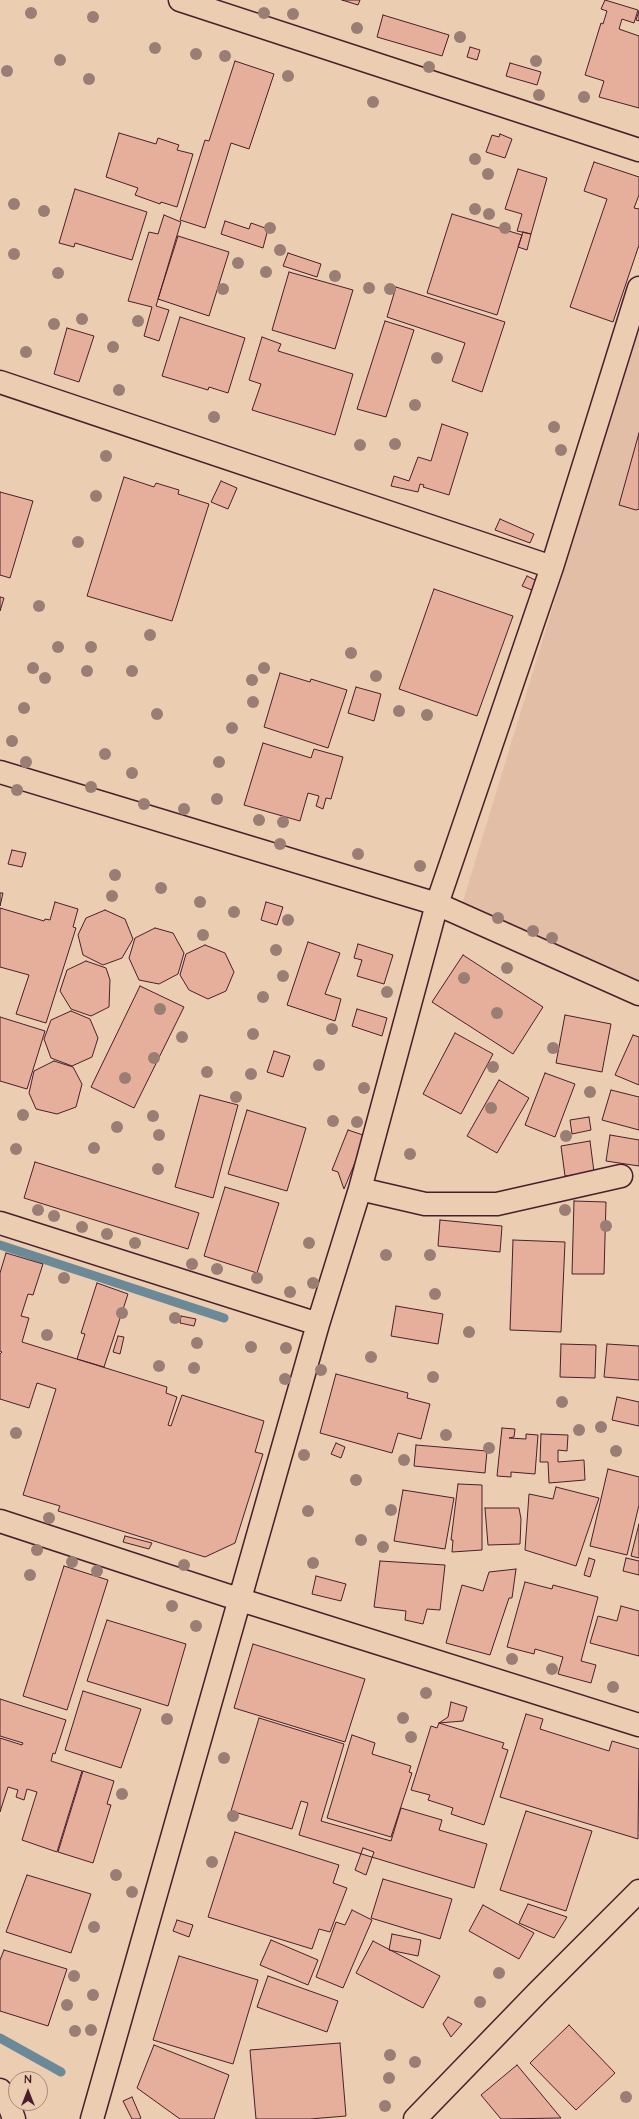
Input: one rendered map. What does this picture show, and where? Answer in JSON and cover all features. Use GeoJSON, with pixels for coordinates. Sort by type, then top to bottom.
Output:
{"type":"FeatureCollection","features":[{"type":"Feature","properties":{"kind":"street"},"geometry":{"type":"LineString","coordinates":[[180,0],[639,150]]}},
{"type":"Feature","properties":{"kind":"street"},"geometry":{"type":"LineString","coordinates":[[92,2119],[241,1600],[318,1324],[360,1189],[437,904],[552,567],[639,288]]}},
{"type":"Feature","properties":{"kind":"street"},"geometry":{"type":"LineString","coordinates":[[0,382],[552,567]]}},
{"type":"Feature","properties":{"kind":"street"},"geometry":{"type":"LineString","coordinates":[[0,772],[437,904],[639,994]]}},
{"type":"Feature","properties":{"kind":"street"},"geometry":{"type":"LineString","coordinates":[[360,1189],[425,1204],[496,1204],[621,1176]]}},
{"type":"Feature","properties":{"kind":"street"},"geometry":{"type":"LineString","coordinates":[[0,1223],[318,1324]]}},
{"type":"Feature","properties":{"kind":"street"},"geometry":{"type":"LineString","coordinates":[[0,1521],[241,1600],[639,1726]]}},
{"type":"Feature","properties":{"kind":"street"},"geometry":{"type":"LineString","coordinates":[[415,2119],[538,1992],[639,1891]]}},
{"type":"Feature","properties":{"kind":"street"},"geometry":{"type":"LineString","coordinates":[[0,2090],[8,2102],[14,2119]]}},
{"type":"Feature","properties":{"kind":"shaded area"},"geometry":{"type":"Polygon","coordinates":[[[639,324],[639,981],[459,914],[639,324]]]}},
{"type":"Feature","properties":{"kind":"building"},"geometry":{"type":"Polygon","coordinates":[[[342,0],[360,0],[358,5],[342,0]]]}},
{"type":"Feature","properties":{"kind":"building"},"geometry":{"type":"Polygon","coordinates":[[[605,0],[638,10],[634,23],[622,19],[619,29],[639,36],[639,108],[599,97],[604,81],[585,75],[601,23],[603,24],[607,11],[601,9],[605,0]]]}},
{"type":"Feature","properties":{"kind":"building"},"geometry":{"type":"Polygon","coordinates":[[[639,11],[639,21],[636,20],[639,11]]]}},
{"type":"Feature","properties":{"kind":"building"},"geometry":{"type":"Polygon","coordinates":[[[383,15],[449,35],[442,56],[377,37],[383,15]]]}},
{"type":"Feature","properties":{"kind":"building"},"geometry":{"type":"Polygon","coordinates":[[[470,47],[480,50],[477,60],[467,57],[470,47]]]}},
{"type":"Feature","properties":{"kind":"building"},"geometry":{"type":"Polygon","coordinates":[[[235,61],[274,74],[249,149],[231,143],[205,228],[180,220],[205,140],[209,141],[235,61]]]}},
{"type":"Feature","properties":{"kind":"building"},"geometry":{"type":"Polygon","coordinates":[[[510,63],[541,72],[537,85],[506,76],[510,63]]]}},
{"type":"Feature","properties":{"kind":"building"},"geometry":{"type":"Polygon","coordinates":[[[119,133],[156,144],[158,138],[179,145],[177,150],[193,154],[177,207],[161,202],[160,204],[135,195],[138,188],[106,177],[119,133]]]}},
{"type":"Feature","properties":{"kind":"building"},"geometry":{"type":"Polygon","coordinates":[[[500,134],[512,139],[505,158],[486,152],[492,135],[499,137],[500,134]]]}},
{"type":"Feature","properties":{"kind":"building"},"geometry":{"type":"Polygon","coordinates":[[[594,162],[639,177],[639,195],[634,208],[639,209],[639,245],[613,322],[570,307],[607,199],[584,191],[594,162]]]}},
{"type":"Feature","properties":{"kind":"building"},"geometry":{"type":"Polygon","coordinates":[[[518,169],[547,178],[531,234],[517,231],[522,214],[505,209],[518,169]]]}},
{"type":"Feature","properties":{"kind":"building"},"geometry":{"type":"Polygon","coordinates":[[[75,189],[147,212],[132,260],[75,243],[74,247],[59,243],[75,189]]]}},
{"type":"Feature","properties":{"kind":"building"},"geometry":{"type":"Polygon","coordinates":[[[452,214],[522,235],[497,315],[427,293],[452,214]]]}},
{"type":"Feature","properties":{"kind":"building"},"geometry":{"type":"Polygon","coordinates":[[[164,215],[181,222],[156,306],[169,310],[159,341],[144,336],[152,307],[128,301],[149,232],[158,234],[164,215]]]}},
{"type":"Feature","properties":{"kind":"building"},"geometry":{"type":"Polygon","coordinates":[[[225,221],[249,229],[251,223],[268,229],[263,248],[221,234],[225,221]]]}},
{"type":"Feature","properties":{"kind":"building"},"geometry":{"type":"Polygon","coordinates":[[[523,232],[531,234],[527,250],[518,247],[523,232]]]}},
{"type":"Feature","properties":{"kind":"building"},"geometry":{"type":"Polygon","coordinates":[[[178,236],[229,252],[209,316],[158,299],[178,236]]]}},
{"type":"Feature","properties":{"kind":"building"},"geometry":{"type":"Polygon","coordinates":[[[288,253],[321,264],[317,277],[283,266],[288,253]]]}},
{"type":"Feature","properties":{"kind":"building"},"geometry":{"type":"Polygon","coordinates":[[[289,272],[353,290],[335,349],[272,330],[289,272]]]}},
{"type":"Feature","properties":{"kind":"building"},"geometry":{"type":"Polygon","coordinates":[[[396,287],[505,322],[482,392],[452,381],[465,343],[387,317],[396,287]]]}},
{"type":"Feature","properties":{"kind":"building"},"geometry":{"type":"Polygon","coordinates":[[[180,317],[245,338],[228,393],[209,387],[208,390],[162,376],[180,317]]]}},
{"type":"Feature","properties":{"kind":"building"},"geometry":{"type":"Polygon","coordinates":[[[385,321],[414,330],[386,417],[357,409],[385,321]]]}},
{"type":"Feature","properties":{"kind":"building"},"geometry":{"type":"Polygon","coordinates":[[[67,328],[94,336],[79,382],[54,374],[67,328]]]}},
{"type":"Feature","properties":{"kind":"building"},"geometry":{"type":"Polygon","coordinates":[[[262,337],[281,344],[278,351],[353,374],[335,435],[252,410],[261,384],[249,380],[262,337]]]}},
{"type":"Feature","properties":{"kind":"building"},"geometry":{"type":"Polygon","coordinates":[[[442,424],[468,433],[449,495],[423,487],[424,485],[420,484],[418,492],[391,486],[394,476],[409,481],[418,457],[431,461],[442,424]]]}},
{"type":"Feature","properties":{"kind":"building"},"geometry":{"type":"Polygon","coordinates":[[[639,433],[639,509],[636,510],[619,505],[639,433]]]}},
{"type":"Feature","properties":{"kind":"building"},"geometry":{"type":"Polygon","coordinates":[[[124,477],[154,487],[156,483],[179,490],[178,494],[209,504],[172,621],[87,596],[124,477]]]}},
{"type":"Feature","properties":{"kind":"building"},"geometry":{"type":"Polygon","coordinates":[[[221,481],[237,488],[228,509],[211,502],[221,481]]]}},
{"type":"Feature","properties":{"kind":"building"},"geometry":{"type":"Polygon","coordinates":[[[0,492],[33,501],[10,578],[0,575],[0,492]]]}},
{"type":"Feature","properties":{"kind":"building"},"geometry":{"type":"Polygon","coordinates":[[[500,519],[534,534],[530,543],[495,530],[500,519]]]}},
{"type":"Feature","properties":{"kind":"building"},"geometry":{"type":"Polygon","coordinates":[[[527,576],[543,584],[539,593],[522,586],[527,576]]]}},
{"type":"Feature","properties":{"kind":"building"},"geometry":{"type":"Polygon","coordinates":[[[434,589],[513,616],[477,716],[399,689],[434,589]]]}},
{"type":"Feature","properties":{"kind":"building"},"geometry":{"type":"Polygon","coordinates":[[[0,597],[4,598],[0,611],[0,597]]]}},
{"type":"Feature","properties":{"kind":"building"},"geometry":{"type":"Polygon","coordinates":[[[280,673],[310,682],[311,679],[347,690],[328,748],[264,727],[280,673]]]}},
{"type":"Feature","properties":{"kind":"building"},"geometry":{"type":"Polygon","coordinates":[[[356,687],[381,694],[374,721],[348,713],[356,687]]]}},
{"type":"Feature","properties":{"kind":"building"},"geometry":{"type":"Polygon","coordinates":[[[263,743],[311,758],[314,749],[343,757],[331,799],[326,798],[323,809],[316,806],[319,796],[308,793],[300,821],[244,805],[263,743]]]}},
{"type":"Feature","properties":{"kind":"building"},"geometry":{"type":"Polygon","coordinates":[[[12,850],[26,853],[22,867],[8,864],[12,850]]]}},
{"type":"Feature","properties":{"kind":"building"},"geometry":{"type":"Polygon","coordinates":[[[0,893],[3,893],[0,906],[0,893]]]}},
{"type":"Feature","properties":{"kind":"building"},"geometry":{"type":"Polygon","coordinates":[[[55,902],[78,909],[73,927],[76,928],[46,1023],[16,1014],[29,975],[0,967],[0,908],[44,921],[45,919],[50,920],[55,902]]]}},
{"type":"Feature","properties":{"kind":"building"},"geometry":{"type":"Polygon","coordinates":[[[266,902],[283,907],[277,925],[261,920],[266,902]]]}},
{"type":"Feature","properties":{"kind":"building"},"geometry":{"type":"Polygon","coordinates":[[[105,910],[125,919],[133,939],[122,958],[103,965],[83,955],[78,935],[86,918],[105,910]]]}},
{"type":"Feature","properties":{"kind":"building"},"geometry":{"type":"Polygon","coordinates":[[[155,928],[173,933],[184,953],[178,974],[159,984],[139,980],[129,958],[135,938],[155,928]]]}},
{"type":"Feature","properties":{"kind":"building"},"geometry":{"type":"Polygon","coordinates":[[[308,942],[340,953],[325,994],[341,999],[335,1021],[287,1005],[308,942]]]}},
{"type":"Feature","properties":{"kind":"building"},"geometry":{"type":"Polygon","coordinates":[[[358,944],[393,955],[384,984],[357,976],[362,960],[354,958],[358,944]]]}},
{"type":"Feature","properties":{"kind":"building"},"geometry":{"type":"Polygon","coordinates":[[[205,945],[225,953],[234,972],[226,991],[208,999],[189,990],[180,975],[186,954],[205,945]]]}},
{"type":"Feature","properties":{"kind":"building"},"geometry":{"type":"Polygon","coordinates":[[[463,955],[543,1007],[513,1054],[432,1002],[463,955]]]}},
{"type":"Feature","properties":{"kind":"building"},"geometry":{"type":"Polygon","coordinates":[[[86,961],[106,968],[110,980],[109,1007],[91,1016],[71,1009],[60,991],[67,970],[86,961]]]}},
{"type":"Feature","properties":{"kind":"building"},"geometry":{"type":"Polygon","coordinates":[[[140,986],[184,1007],[134,1108],[91,1087],[140,986]]]}},
{"type":"Feature","properties":{"kind":"building"},"geometry":{"type":"Polygon","coordinates":[[[357,1009],[387,1018],[382,1036],[352,1026],[357,1009]]]}},
{"type":"Feature","properties":{"kind":"building"},"geometry":{"type":"Polygon","coordinates":[[[71,1011],[90,1019],[98,1038],[92,1057],[72,1066],[51,1058],[44,1039],[51,1020],[71,1011]]]}},
{"type":"Feature","properties":{"kind":"building"},"geometry":{"type":"Polygon","coordinates":[[[565,1015],[611,1024],[602,1072],[556,1063],[565,1015]]]}},
{"type":"Feature","properties":{"kind":"building"},"geometry":{"type":"Polygon","coordinates":[[[0,1017],[45,1031],[27,1089],[0,1081],[0,1017]]]}},
{"type":"Feature","properties":{"kind":"building"},"geometry":{"type":"Polygon","coordinates":[[[455,1033],[493,1054],[461,1114],[423,1094],[455,1033]]]}},
{"type":"Feature","properties":{"kind":"building"},"geometry":{"type":"Polygon","coordinates":[[[633,1035],[639,1037],[639,1085],[615,1075],[633,1035]]]}},
{"type":"Feature","properties":{"kind":"building"},"geometry":{"type":"Polygon","coordinates":[[[274,1051],[290,1056],[283,1077],[267,1072],[274,1051]]]}},
{"type":"Feature","properties":{"kind":"building"},"geometry":{"type":"Polygon","coordinates":[[[54,1061],[73,1067],[82,1084],[76,1107],[57,1114],[36,1109],[29,1093],[34,1071],[54,1061]]]}},
{"type":"Feature","properties":{"kind":"building"},"geometry":{"type":"Polygon","coordinates":[[[545,1073],[575,1084],[555,1137],[525,1125],[545,1073]]]}},
{"type":"Feature","properties":{"kind":"building"},"geometry":{"type":"Polygon","coordinates":[[[499,1080],[529,1098],[497,1153],[467,1136],[499,1080]]]}},
{"type":"Feature","properties":{"kind":"building"},"geometry":{"type":"Polygon","coordinates":[[[611,1090],[639,1097],[639,1130],[602,1120],[611,1090]]]}},
{"type":"Feature","properties":{"kind":"building"},"geometry":{"type":"Polygon","coordinates":[[[200,1095],[238,1105],[213,1198],[175,1187],[200,1095]]]}},
{"type":"Feature","properties":{"kind":"building"},"geometry":{"type":"Polygon","coordinates":[[[247,1110],[306,1128],[287,1191],[228,1174],[247,1110]]]}},
{"type":"Feature","properties":{"kind":"building"},"geometry":{"type":"Polygon","coordinates":[[[589,1117],[591,1130],[572,1134],[570,1120],[589,1117]]]}},
{"type":"Feature","properties":{"kind":"building"},"geometry":{"type":"Polygon","coordinates":[[[348,1130],[366,1136],[344,1189],[338,1172],[332,1170],[348,1130]]]}},
{"type":"Feature","properties":{"kind":"building"},"geometry":{"type":"Polygon","coordinates":[[[610,1135],[639,1140],[639,1166],[606,1161],[610,1135]]]}},
{"type":"Feature","properties":{"kind":"building"},"geometry":{"type":"Polygon","coordinates":[[[590,1141],[594,1172],[565,1176],[561,1146],[590,1141]]]}},
{"type":"Feature","properties":{"kind":"building"},"geometry":{"type":"Polygon","coordinates":[[[35,1162],[199,1213],[188,1249],[24,1198],[35,1162]]]}},
{"type":"Feature","properties":{"kind":"building"},"geometry":{"type":"Polygon","coordinates":[[[225,1187],[279,1203],[257,1273],[204,1256],[225,1187]]]}},
{"type":"Feature","properties":{"kind":"building"},"geometry":{"type":"Polygon","coordinates":[[[574,1201],[606,1202],[604,1274],[572,1274],[574,1201]]]}},
{"type":"Feature","properties":{"kind":"building"},"geometry":{"type":"Polygon","coordinates":[[[440,1220],[502,1226],[500,1252],[438,1246],[440,1220]]]}},
{"type":"Feature","properties":{"kind":"building"},"geometry":{"type":"Polygon","coordinates":[[[513,1240],[565,1242],[561,1332],[510,1330],[513,1240]]]}},
{"type":"Feature","properties":{"kind":"building"},"geometry":{"type":"Polygon","coordinates":[[[6,1253],[43,1264],[33,1295],[28,1294],[21,1316],[29,1318],[22,1342],[167,1387],[166,1393],[177,1397],[168,1425],[171,1426],[182,1395],[264,1421],[255,1452],[263,1454],[235,1543],[205,1557],[58,1511],[60,1506],[23,1495],[56,1389],[37,1383],[29,1408],[0,1399],[0,1354],[2,1352],[0,1351],[0,1273],[6,1253]]]}},
{"type":"Feature","properties":{"kind":"building"},"geometry":{"type":"Polygon","coordinates":[[[97,1283],[128,1294],[104,1367],[77,1359],[85,1334],[81,1333],[97,1283]]]}},
{"type":"Feature","properties":{"kind":"building"},"geometry":{"type":"Polygon","coordinates":[[[396,1306],[443,1314],[438,1344],[391,1336],[396,1306]]]}},
{"type":"Feature","properties":{"kind":"building"},"geometry":{"type":"Polygon","coordinates":[[[181,1316],[196,1319],[194,1326],[180,1323],[181,1316]]]}},
{"type":"Feature","properties":{"kind":"building"},"geometry":{"type":"Polygon","coordinates":[[[118,1336],[124,1337],[120,1354],[113,1352],[118,1336]]]}},
{"type":"Feature","properties":{"kind":"building"},"geometry":{"type":"Polygon","coordinates":[[[561,1344],[596,1345],[595,1378],[560,1377],[561,1344]]]}},
{"type":"Feature","properties":{"kind":"building"},"geometry":{"type":"Polygon","coordinates":[[[607,1344],[639,1346],[639,1380],[604,1377],[607,1344]]]}},
{"type":"Feature","properties":{"kind":"building"},"geometry":{"type":"Polygon","coordinates":[[[336,1374],[408,1393],[407,1398],[430,1404],[421,1439],[398,1433],[392,1453],[320,1433],[336,1374]]]}},
{"type":"Feature","properties":{"kind":"building"},"geometry":{"type":"Polygon","coordinates":[[[617,1397],[639,1402],[639,1426],[612,1420],[617,1397]]]}},
{"type":"Feature","properties":{"kind":"building"},"geometry":{"type":"Polygon","coordinates":[[[502,1428],[515,1429],[514,1437],[509,1438],[526,1439],[526,1434],[538,1435],[535,1474],[511,1472],[511,1477],[497,1476],[502,1428]]]}},
{"type":"Feature","properties":{"kind":"building"},"geometry":{"type":"Polygon","coordinates":[[[541,1434],[568,1435],[567,1451],[558,1450],[558,1462],[584,1460],[585,1480],[549,1483],[548,1462],[540,1462],[541,1434]]]}},
{"type":"Feature","properties":{"kind":"building"},"geometry":{"type":"Polygon","coordinates":[[[336,1443],[345,1447],[341,1458],[331,1454],[336,1443]]]}},
{"type":"Feature","properties":{"kind":"building"},"geometry":{"type":"Polygon","coordinates":[[[416,1445],[487,1451],[485,1473],[414,1466],[416,1445]]]}},
{"type":"Feature","properties":{"kind":"building"},"geometry":{"type":"Polygon","coordinates":[[[608,1469],[639,1477],[639,1505],[627,1555],[590,1546],[608,1469]]]}},
{"type":"Feature","properties":{"kind":"building"},"geometry":{"type":"Polygon","coordinates":[[[458,1484],[482,1485],[482,1550],[452,1552],[453,1540],[451,1540],[458,1484]]]}},
{"type":"Feature","properties":{"kind":"building"},"geometry":{"type":"Polygon","coordinates":[[[556,1487],[599,1498],[576,1566],[525,1550],[529,1494],[553,1499],[556,1487]]]}},
{"type":"Feature","properties":{"kind":"building"},"geometry":{"type":"Polygon","coordinates":[[[403,1490],[454,1498],[445,1549],[394,1541],[403,1490]]]}},
{"type":"Feature","properties":{"kind":"building"},"geometry":{"type":"Polygon","coordinates":[[[485,1508],[519,1508],[521,1519],[520,1544],[488,1545],[485,1508]]]}},
{"type":"Feature","properties":{"kind":"building"},"geometry":{"type":"Polygon","coordinates":[[[639,1524],[639,1558],[631,1556],[639,1524]]]}},
{"type":"Feature","properties":{"kind":"building"},"geometry":{"type":"Polygon","coordinates":[[[125,1536],[152,1543],[149,1549],[123,1542],[125,1536]]]}},
{"type":"Feature","properties":{"kind":"building"},"geometry":{"type":"Polygon","coordinates":[[[589,1558],[595,1560],[590,1577],[584,1575],[589,1558]]]}},
{"type":"Feature","properties":{"kind":"building"},"geometry":{"type":"Polygon","coordinates":[[[626,1558],[639,1561],[639,1575],[623,1571],[626,1558]]]}},
{"type":"Feature","properties":{"kind":"building"},"geometry":{"type":"Polygon","coordinates":[[[380,1561],[445,1565],[440,1610],[427,1609],[423,1624],[405,1620],[406,1611],[374,1607],[380,1561]]]}},
{"type":"Feature","properties":{"kind":"building"},"geometry":{"type":"Polygon","coordinates":[[[64,1566],[108,1580],[67,1710],[23,1696],[64,1566]]]}},
{"type":"Feature","properties":{"kind":"building"},"geometry":{"type":"Polygon","coordinates":[[[516,1569],[512,1598],[509,1598],[490,1655],[446,1643],[462,1585],[483,1591],[489,1572],[516,1569]]]}},
{"type":"Feature","properties":{"kind":"building"},"geometry":{"type":"Polygon","coordinates":[[[316,1576],[346,1584],[341,1601],[312,1594],[316,1576]]]}},
{"type":"Feature","properties":{"kind":"building"},"geometry":{"type":"Polygon","coordinates":[[[525,1582],[552,1589],[553,1585],[598,1597],[581,1661],[596,1665],[591,1683],[558,1674],[563,1657],[535,1649],[534,1654],[507,1647],[525,1582]]]}},
{"type":"Feature","properties":{"kind":"building"},"geometry":{"type":"Polygon","coordinates":[[[621,1606],[639,1611],[639,1656],[590,1643],[598,1616],[617,1621],[621,1606]]]}},
{"type":"Feature","properties":{"kind":"building"},"geometry":{"type":"Polygon","coordinates":[[[107,1620],[186,1644],[168,1706],[87,1681],[107,1620]]]}},
{"type":"Feature","properties":{"kind":"building"},"geometry":{"type":"Polygon","coordinates":[[[253,1644],[365,1679],[345,1742],[234,1708],[253,1644]]]}},
{"type":"Feature","properties":{"kind":"building"},"geometry":{"type":"Polygon","coordinates":[[[83,1691],[141,1709],[121,1768],[65,1750],[83,1691]]]}},
{"type":"Feature","properties":{"kind":"building"},"geometry":{"type":"Polygon","coordinates":[[[0,1699],[66,1720],[55,1754],[53,1753],[51,1761],[82,1771],[57,1852],[22,1840],[37,1792],[27,1789],[24,1800],[16,1797],[18,1790],[8,1787],[0,1812],[0,1738],[22,1745],[23,1743],[0,1736],[0,1699]]]}},
{"type":"Feature","properties":{"kind":"building"},"geometry":{"type":"Polygon","coordinates":[[[451,1702],[467,1707],[463,1721],[439,1723],[448,1717],[451,1702]]]}},
{"type":"Feature","properties":{"kind":"building"},"geometry":{"type":"Polygon","coordinates":[[[526,1714],[543,1719],[540,1729],[609,1751],[612,1741],[639,1749],[638,1839],[500,1797],[526,1714]]]}},
{"type":"Feature","properties":{"kind":"building"},"geometry":{"type":"Polygon","coordinates":[[[259,1718],[344,1744],[321,1821],[391,1841],[401,1808],[442,1820],[439,1830],[487,1844],[474,1888],[299,1835],[308,1803],[301,1801],[292,1829],[231,1811],[259,1718]]]}},
{"type":"Feature","properties":{"kind":"building"},"geometry":{"type":"Polygon","coordinates":[[[439,1723],[504,1743],[502,1748],[508,1750],[484,1825],[451,1814],[453,1808],[428,1800],[430,1795],[411,1790],[431,1726],[437,1728],[439,1723]]]}},
{"type":"Feature","properties":{"kind":"building"},"geometry":{"type":"Polygon","coordinates":[[[352,1735],[375,1743],[372,1754],[411,1766],[409,1772],[412,1773],[391,1837],[327,1818],[352,1735]]]}},
{"type":"Feature","properties":{"kind":"building"},"geometry":{"type":"Polygon","coordinates":[[[83,1771],[114,1781],[107,1804],[111,1805],[93,1863],[58,1852],[83,1771]]]}},
{"type":"Feature","properties":{"kind":"building"},"geometry":{"type":"Polygon","coordinates":[[[526,1811],[592,1831],[566,1911],[500,1890],[526,1811]]]}},
{"type":"Feature","properties":{"kind":"building"},"geometry":{"type":"Polygon","coordinates":[[[235,1832],[339,1865],[333,1883],[347,1888],[330,1932],[319,1929],[312,1949],[208,1917],[235,1832]]]}},
{"type":"Feature","properties":{"kind":"building"},"geometry":{"type":"Polygon","coordinates":[[[363,1848],[374,1852],[366,1875],[355,1870],[363,1848]]]}},
{"type":"Feature","properties":{"kind":"building"},"geometry":{"type":"Polygon","coordinates":[[[27,1875],[91,1894],[71,1953],[6,1932],[27,1875]]]}},
{"type":"Feature","properties":{"kind":"building"},"geometry":{"type":"Polygon","coordinates":[[[383,1879],[452,1899],[440,1939],[371,1918],[383,1879]]]}},
{"type":"Feature","properties":{"kind":"building"},"geometry":{"type":"Polygon","coordinates":[[[528,1904],[567,1917],[554,1938],[519,1923],[528,1904]]]}},
{"type":"Feature","properties":{"kind":"building"},"geometry":{"type":"Polygon","coordinates":[[[483,1905],[534,1933],[519,1959],[469,1931],[483,1905]]]}},
{"type":"Feature","properties":{"kind":"building"},"geometry":{"type":"Polygon","coordinates":[[[352,1910],[372,1920],[343,1988],[316,1977],[336,1922],[345,1925],[352,1910]]]}},
{"type":"Feature","properties":{"kind":"building"},"geometry":{"type":"Polygon","coordinates":[[[177,1920],[193,1925],[189,1937],[173,1931],[177,1920]]]}},
{"type":"Feature","properties":{"kind":"building"},"geometry":{"type":"Polygon","coordinates":[[[392,1934],[421,1940],[418,1956],[389,1950],[392,1934]]]}},
{"type":"Feature","properties":{"kind":"building"},"geometry":{"type":"Polygon","coordinates":[[[271,1940],[318,1960],[308,1985],[260,1965],[271,1940]]]}},
{"type":"Feature","properties":{"kind":"building"},"geometry":{"type":"Polygon","coordinates":[[[373,1941],[440,1976],[423,2008],[356,1973],[373,1941]]]}},
{"type":"Feature","properties":{"kind":"building"},"geometry":{"type":"Polygon","coordinates":[[[4,1950],[67,1969],[48,2026],[0,2011],[0,1960],[4,1950]]]}},
{"type":"Feature","properties":{"kind":"building"},"geometry":{"type":"Polygon","coordinates":[[[179,1956],[258,1980],[233,2064],[153,2040],[179,1956]]]}},
{"type":"Feature","properties":{"kind":"building"},"geometry":{"type":"Polygon","coordinates":[[[268,1976],[338,2001],[327,2032],[257,2007],[268,1976]]]}},
{"type":"Feature","properties":{"kind":"building"},"geometry":{"type":"Polygon","coordinates":[[[448,2017],[462,2024],[451,2037],[443,2024],[448,2017]]]}},
{"type":"Feature","properties":{"kind":"building"},"geometry":{"type":"Polygon","coordinates":[[[569,2025],[615,2073],[576,2110],[530,2063],[569,2025]]]}},
{"type":"Feature","properties":{"kind":"building"},"geometry":{"type":"Polygon","coordinates":[[[340,2043],[346,2116],[310,2119],[256,2119],[250,2050],[340,2043]]]}},
{"type":"Feature","properties":{"kind":"building"},"geometry":{"type":"Polygon","coordinates":[[[154,2045],[229,2075],[214,2119],[180,2119],[137,2088],[154,2045]]]}},
{"type":"Feature","properties":{"kind":"building"},"geometry":{"type":"Polygon","coordinates":[[[517,2065],[561,2118],[501,2119],[481,2095],[517,2065]]]}},
{"type":"Feature","properties":{"kind":"building"},"geometry":{"type":"Polygon","coordinates":[[[132,2097],[141,2118],[139,2119],[132,2119],[123,2101],[132,2097]]]}},
{"type":"Feature","properties":{"kind":"waterway"},"geometry":{"type":"LineString","coordinates":[[0,1245],[224,1318]]}},
{"type":"Feature","properties":{"kind":"waterway"},"geometry":{"type":"LineString","coordinates":[[0,2038],[61,2072]]}}]}
